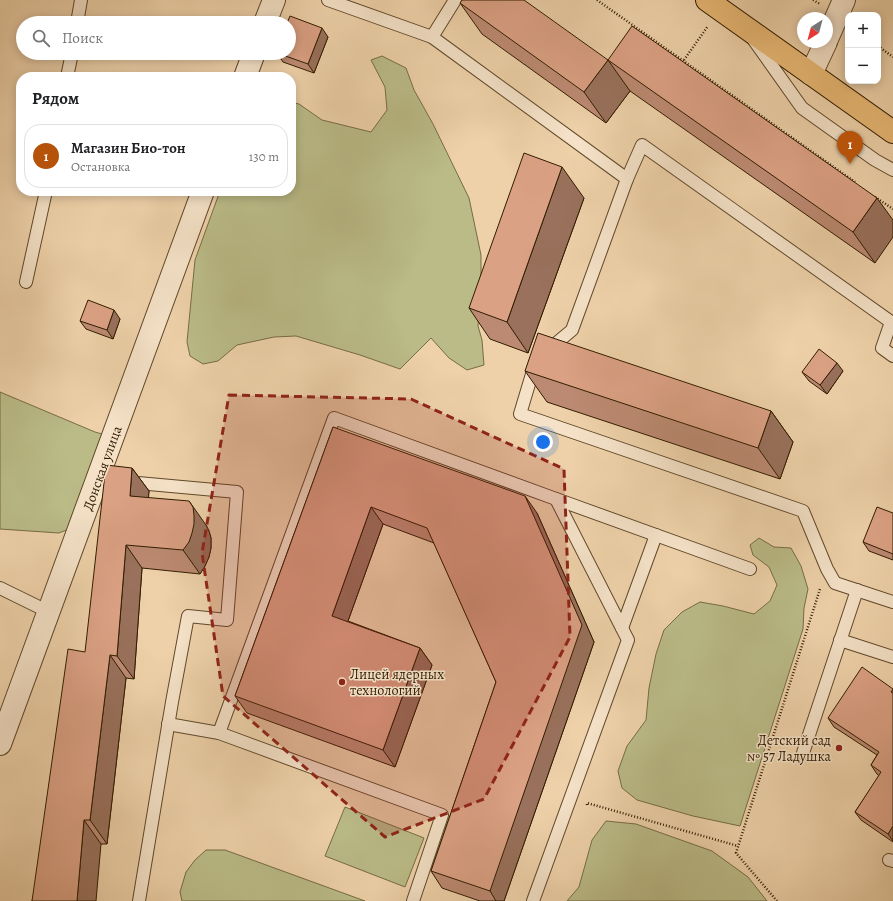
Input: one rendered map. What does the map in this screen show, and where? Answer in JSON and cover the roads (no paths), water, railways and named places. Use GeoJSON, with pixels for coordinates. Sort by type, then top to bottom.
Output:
{"type":"FeatureCollection","features":[{"type":"Feature","properties":{"kind":"highway"},"geometry":{"type":"LineString","coordinates":[[713,5],[893,132]]}},
{"type":"Feature","properties":{"kind":"street"},"geometry":{"type":"LineString","coordinates":[[268,16],[274,0]]}},
{"type":"Feature","properties":{"kind":"street"},"geometry":{"type":"LineString","coordinates":[[833,25],[844,0]]}},
{"type":"Feature","properties":{"kind":"street"},"geometry":{"type":"LineString","coordinates":[[811,74],[823,48]]}},
{"type":"Feature","properties":{"kind":"street"},"geometry":{"type":"LineString","coordinates":[[247,72],[251,60]]}},
{"type":"Feature","properties":{"kind":"street","name":"Донская улица"},"geometry":{"type":"LineString","coordinates":[[0,744],[201,196]]}},
{"type":"Feature","properties":{"kind":"lane"},"geometry":{"type":"LineString","coordinates":[[78,16],[81,0]]}},
{"type":"Feature","properties":{"kind":"lane"},"geometry":{"type":"LineString","coordinates":[[328,0],[432,38],[627,179]]}},
{"type":"Feature","properties":{"kind":"lane"},"geometry":{"type":"LineString","coordinates":[[432,38],[455,0]]}},
{"type":"Feature","properties":{"kind":"lane"},"geometry":{"type":"LineString","coordinates":[[743,25],[802,108],[875,160],[893,170]]}},
{"type":"Feature","properties":{"kind":"lane"},"geometry":{"type":"LineString","coordinates":[[68,72],[71,60]]}},
{"type":"Feature","properties":{"kind":"lane"},"geometry":{"type":"LineString","coordinates":[[893,356],[882,348],[891,322],[642,145],[627,179],[572,330],[537,360],[520,414],[803,511],[827,569],[835,583],[893,602]]}},
{"type":"Feature","properties":{"kind":"lane"},"geometry":{"type":"LineString","coordinates":[[26,282],[45,196]]}},
{"type":"Feature","properties":{"kind":"lane"},"geometry":{"type":"LineString","coordinates":[[220,734],[334,418],[750,569]]}},
{"type":"Feature","properties":{"kind":"lane"},"geometry":{"type":"LineString","coordinates":[[98,479],[237,492],[227,620],[188,616],[168,724],[139,901]]}},
{"type":"Feature","properties":{"kind":"lane"},"geometry":{"type":"LineString","coordinates":[[533,901],[628,640],[556,499]]}},
{"type":"Feature","properties":{"kind":"lane"},"geometry":{"type":"LineString","coordinates":[[622,628],[656,535]]}},
{"type":"Feature","properties":{"kind":"lane"},"geometry":{"type":"LineString","coordinates":[[0,588],[49,612]]}},
{"type":"Feature","properties":{"kind":"lane"},"geometry":{"type":"LineString","coordinates":[[802,753],[857,590]]}},
{"type":"Feature","properties":{"kind":"lane"},"geometry":{"type":"LineString","coordinates":[[840,640],[893,657]]}},
{"type":"Feature","properties":{"kind":"lane"},"geometry":{"type":"LineString","coordinates":[[168,724],[220,734],[442,815],[414,901]]}},
{"type":"Feature","properties":{"kind":"place","name":"Магазин Био-тон"},"geometry":{"type":"Point","coordinates":[850,164]}},
{"type":"Feature","properties":{"kind":"place","name":"Лицей ядерных технологий"},"geometry":{"type":"Point","coordinates":[342,682]}},
{"type":"Feature","properties":{"kind":"place","name":"Детский сад № 57 Ладушка"},"geometry":{"type":"Point","coordinates":[839,748]}}]}
